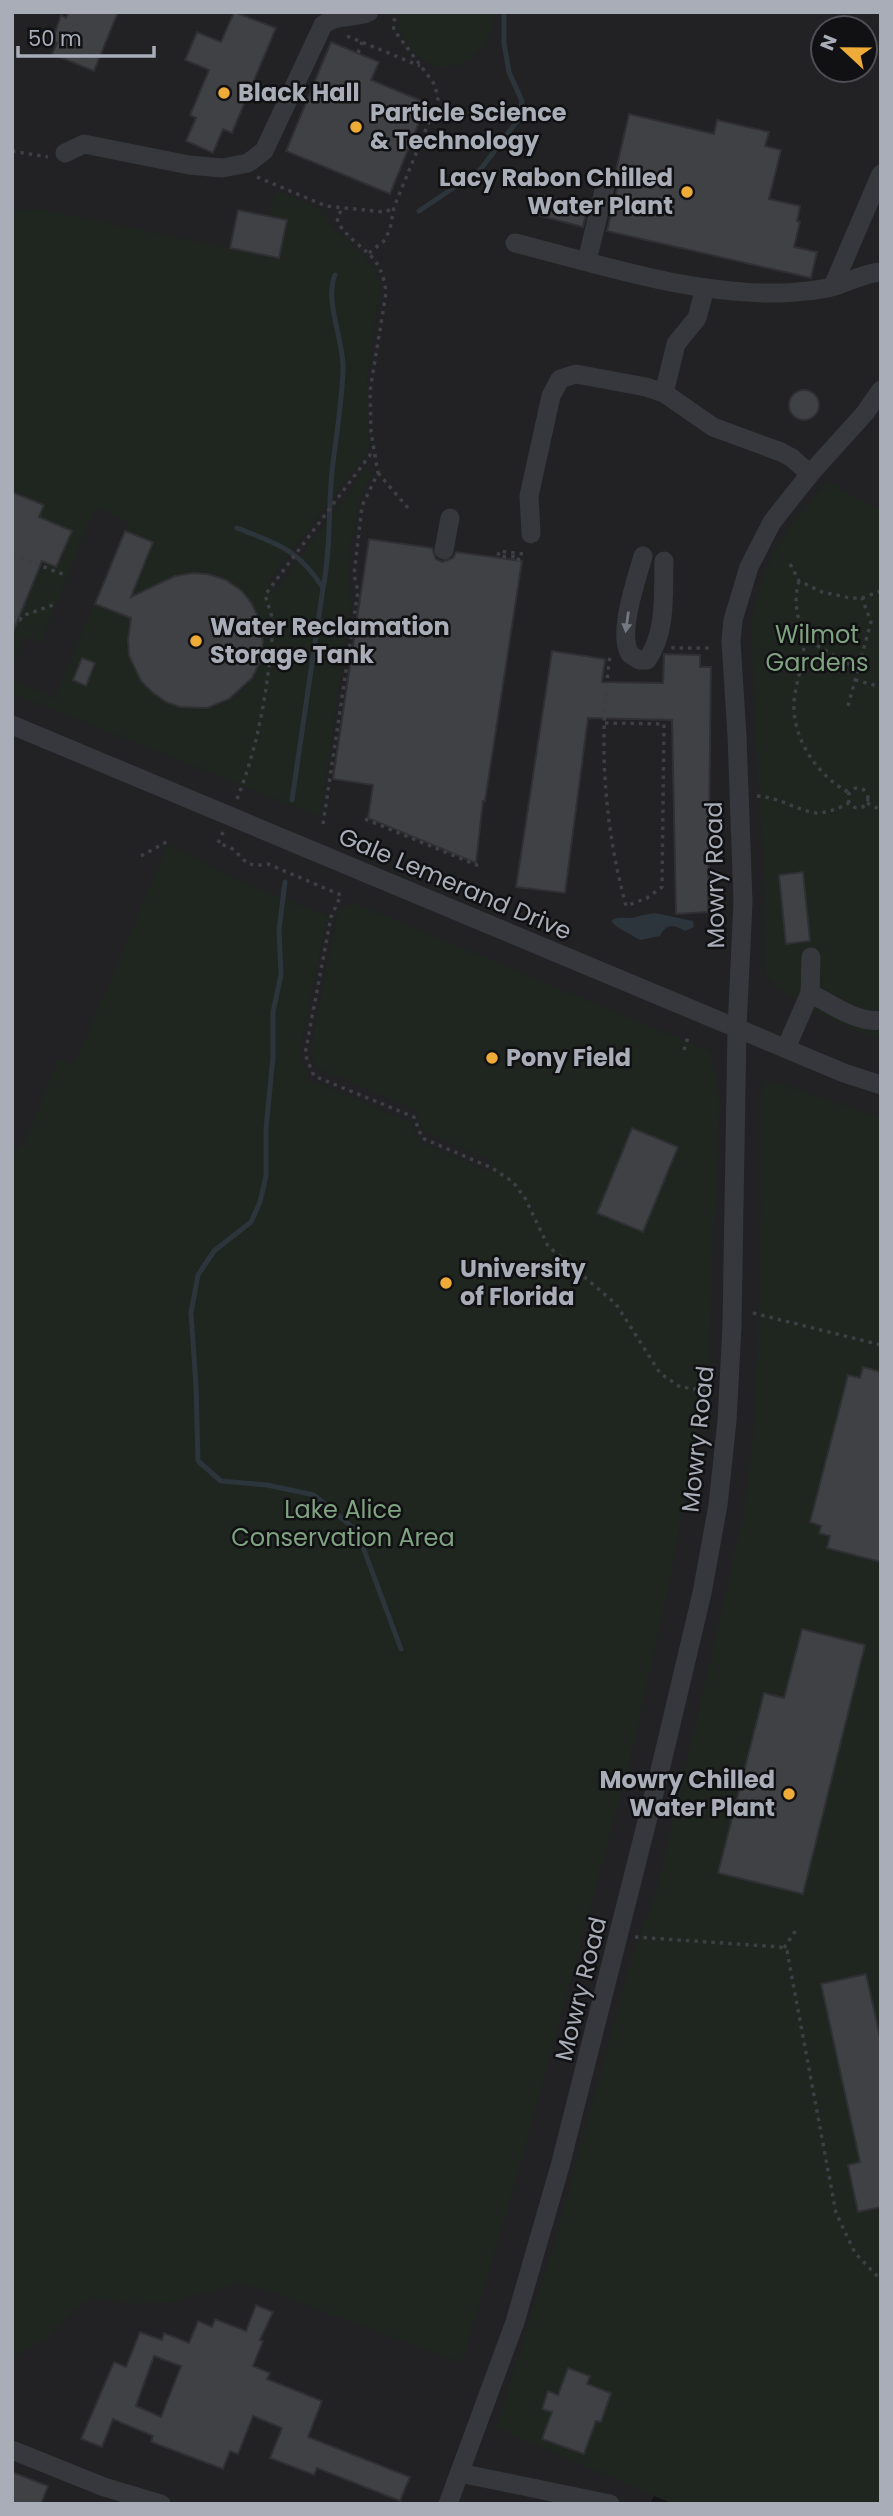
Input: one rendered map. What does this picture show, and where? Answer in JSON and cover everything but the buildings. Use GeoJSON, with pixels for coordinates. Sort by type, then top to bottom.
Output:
{"type":"FeatureCollection","features":[{"type":"Feature","properties":{"kind":"street"},"geometry":{"type":"LineString","coordinates":[[65,153],[84,144],[222,169],[241,166],[257,159],[264,151],[321,28],[330,22],[369,12]]}},
{"type":"Feature","properties":{"kind":"street"},"geometry":{"type":"LineString","coordinates":[[833,286],[881,174]]}},
{"type":"Feature","properties":{"kind":"street"},"geometry":{"type":"LineString","coordinates":[[587,261],[607,178]]}},
{"type":"Feature","properties":{"kind":"street"},"geometry":{"type":"LineString","coordinates":[[515,243],[705,288],[781,293],[833,286],[870,273],[881,272]]}},
{"type":"Feature","properties":{"kind":"street"},"geometry":{"type":"LineString","coordinates":[[664,393],[676,344],[697,318],[705,288]]}},
{"type":"Feature","properties":{"kind":"street"},"geometry":{"type":"LineString","coordinates":[[531,534],[529,496],[551,396],[560,379],[568,375],[584,374],[664,393],[713,427],[781,452],[810,474]]}},
{"type":"Feature","properties":{"kind":"street","name":"Mowry Road"},"geometry":{"type":"LineString","coordinates":[[448,2504],[515,2322],[560,2166],[662,1762],[708,1562],[722,1477],[730,1381],[737,1028],[743,902],[731,641],[733,620],[744,580],[772,522],[810,474],[865,413],[881,390]]}},
{"type":"Feature","properties":{"kind":"street"},"geometry":{"type":"LineString","coordinates":[[443,550],[450,517]]}},
{"type":"Feature","properties":{"kind":"street"},"geometry":{"type":"LineString","coordinates":[[643,556],[625,637],[630,654],[639,660],[647,660],[655,649],[660,632],[664,561]]}},
{"type":"Feature","properties":{"kind":"street","name":"Gale Lemerand Drive"},"geometry":{"type":"LineString","coordinates":[[12,725],[845,1073],[881,1085]]}},
{"type":"Feature","properties":{"kind":"street"},"geometry":{"type":"LineString","coordinates":[[786,1048],[810,993],[811,957]]}},
{"type":"Feature","properties":{"kind":"street"},"geometry":{"type":"LineString","coordinates":[[810,993],[848,1012],[875,1021],[881,1020]]}},
{"type":"Feature","properties":{"kind":"street"},"geometry":{"type":"LineString","coordinates":[[12,2450],[104,2487],[161,2504]]}},
{"type":"Feature","properties":{"kind":"street"},"geometry":{"type":"LineString","coordinates":[[460,2473],[542,2497],[610,2504]]}},
{"type":"Feature","properties":{"kind":"path"},"geometry":{"type":"LineString","coordinates":[[369,253],[385,240],[394,207],[438,100],[435,85],[394,30],[393,23],[398,12]]}},
{"type":"Feature","properties":{"kind":"path"},"geometry":{"type":"LineString","coordinates":[[330,22],[362,42],[422,67]]}},
{"type":"Feature","properties":{"kind":"path"},"geometry":{"type":"LineString","coordinates":[[358,53],[362,42]]}},
{"type":"Feature","properties":{"kind":"path"},"geometry":{"type":"LineString","coordinates":[[12,151],[57,157],[65,153]]}},
{"type":"Feature","properties":{"kind":"path"},"geometry":{"type":"LineString","coordinates":[[241,166],[261,179],[326,206],[384,212],[394,207]]}},
{"type":"Feature","properties":{"kind":"path"},"geometry":{"type":"LineString","coordinates":[[261,179],[264,170]]}},
{"type":"Feature","properties":{"kind":"path"},"geometry":{"type":"LineString","coordinates":[[343,208],[337,217],[338,223],[369,253],[382,270],[386,293],[370,391],[373,452],[378,473],[408,508]]}},
{"type":"Feature","properties":{"kind":"path"},"geometry":{"type":"LineString","coordinates":[[240,792],[257,742],[271,645],[272,617],[265,595],[373,452]]}},
{"type":"Feature","properties":{"kind":"path"},"geometry":{"type":"LineString","coordinates":[[323,824],[358,591],[354,575],[356,542],[362,506],[378,473]]}},
{"type":"Feature","properties":{"kind":"path"},"geometry":{"type":"LineString","coordinates":[[518,561],[519,557],[498,556],[499,551],[523,554]]}},
{"type":"Feature","properties":{"kind":"path"},"geometry":{"type":"LineString","coordinates":[[12,554],[67,576]]}},
{"type":"Feature","properties":{"kind":"path"},"geometry":{"type":"LineString","coordinates":[[790,564],[799,581],[796,604],[804,635],[794,701],[795,719],[808,753],[827,779],[850,793]]}},
{"type":"Feature","properties":{"kind":"path"},"geometry":{"type":"LineString","coordinates":[[799,581],[835,595],[862,598],[881,591]]}},
{"type":"Feature","properties":{"kind":"path"},"geometry":{"type":"LineString","coordinates":[[848,706],[871,622],[862,598]]}},
{"type":"Feature","properties":{"kind":"path"},"geometry":{"type":"LineString","coordinates":[[12,617],[20,620],[22,616],[56,604]]}},
{"type":"Feature","properties":{"kind":"path"},"geometry":{"type":"LineString","coordinates":[[674,634],[673,648],[711,648]]}},
{"type":"Feature","properties":{"kind":"path"},"geometry":{"type":"LineString","coordinates":[[804,635],[857,669]]}},
{"type":"Feature","properties":{"kind":"path"},"geometry":{"type":"LineString","coordinates":[[605,723],[664,724],[662,887],[647,898],[626,906],[615,860],[607,807],[605,723],[610,656]]}},
{"type":"Feature","properties":{"kind":"path"},"geometry":{"type":"LineString","coordinates":[[855,680],[881,687]]}},
{"type":"Feature","properties":{"kind":"path"},"geometry":{"type":"LineString","coordinates":[[858,788],[864,790],[868,796],[867,803],[861,808],[854,808],[849,803],[848,796],[858,788]]}},
{"type":"Feature","properties":{"kind":"path"},"geometry":{"type":"LineString","coordinates":[[751,796],[786,802],[817,813],[837,809],[849,803]]}},
{"type":"Feature","properties":{"kind":"path"},"geometry":{"type":"LineString","coordinates":[[867,803],[881,810]]}},
{"type":"Feature","properties":{"kind":"path"},"geometry":{"type":"LineString","coordinates":[[365,819],[479,866]]}},
{"type":"Feature","properties":{"kind":"path"},"geometry":{"type":"LineString","coordinates":[[141,856],[168,841]]}},
{"type":"Feature","properties":{"kind":"path"},"geometry":{"type":"LineString","coordinates":[[218,843],[233,849],[239,859],[256,866],[268,864],[341,895],[331,917],[304,1054],[314,1076],[414,1117],[422,1138],[492,1168],[513,1182],[525,1198],[548,1246],[616,1304],[660,1373],[680,1387],[712,1391]]}},
{"type":"Feature","properties":{"kind":"path"},"geometry":{"type":"LineString","coordinates":[[684,1050],[688,1037]]}},
{"type":"Feature","properties":{"kind":"path"},"geometry":{"type":"LineString","coordinates":[[753,1313],[881,1345]]}},
{"type":"Feature","properties":{"kind":"path"},"geometry":{"type":"LineString","coordinates":[[783,1948],[796,1930]]}},
{"type":"Feature","properties":{"kind":"path"},"geometry":{"type":"LineString","coordinates":[[638,1938],[783,1948],[787,1951],[836,2213],[855,2253],[881,2280]]}},
{"type":"Feature","properties":{"kind":"shaded area","name":"University of Florida"},"geometry":{"type":"Polygon","coordinates":[[[12,12],[881,12],[881,2504],[674,2504],[654,2496],[650,2504],[12,2504],[12,12]]]}},
{"type":"Feature","properties":{"kind":"shaded area"},"geometry":{"type":"Polygon","coordinates":[[[655,913],[693,921],[694,927],[685,931],[675,926],[668,927],[660,936],[640,940],[611,921],[617,918],[655,913]]]}},
{"type":"Feature","properties":{"kind":"green space"},"geometry":{"type":"Polygon","coordinates":[[[401,12],[493,12],[493,29],[485,44],[470,59],[451,66],[430,64],[416,55],[397,27],[401,12]]]}},
{"type":"Feature","properties":{"kind":"green space"},"geometry":{"type":"Polygon","coordinates":[[[276,190],[319,209],[334,228],[365,257],[376,272],[380,287],[367,379],[369,450],[266,585],[274,593],[367,467],[372,474],[361,496],[349,550],[351,558],[347,576],[351,603],[320,817],[12,693],[12,681],[55,698],[128,522],[95,508],[40,643],[24,637],[12,666],[12,614],[18,617],[36,576],[12,565],[12,549],[24,554],[44,505],[12,492],[12,211],[44,210],[278,258],[286,220],[269,216],[276,190]],[[43,519],[28,555],[56,567],[72,531],[43,519]],[[125,531],[96,603],[124,615],[153,542],[125,531]],[[193,573],[178,577],[136,609],[129,635],[132,663],[146,686],[168,702],[196,708],[224,703],[244,689],[257,668],[262,644],[258,620],[246,597],[224,581],[193,573]]]}},
{"type":"Feature","properties":{"kind":"green space","name":"Wilmot Gardens"},"geometry":{"type":"Polygon","coordinates":[[[827,481],[881,511],[881,1041],[805,1006],[766,975],[765,884],[751,624],[759,587],[773,554],[791,525],[827,481]]]}},
{"type":"Feature","properties":{"kind":"green space","name":"Lake Alice Conservation Area"},"geometry":{"type":"Polygon","coordinates":[[[168,844],[244,883],[327,916],[299,1054],[310,1080],[410,1122],[419,1142],[489,1172],[494,1162],[424,1131],[415,1109],[316,1068],[310,1053],[336,920],[341,907],[354,903],[709,1051],[714,1067],[719,1101],[708,1381],[667,1594],[630,1761],[520,2166],[462,2363],[269,2291],[238,2284],[169,2302],[132,2304],[91,2297],[66,2317],[44,2340],[12,2358],[12,1154],[26,1140],[58,1059],[74,1065],[168,844]]]}},
{"type":"Feature","properties":{"kind":"green space"},"geometry":{"type":"Polygon","coordinates":[[[776,1082],[881,1118],[881,2504],[674,2504],[496,2428],[556,2237],[633,1952],[656,1893],[743,1517],[755,1418],[761,1092],[765,1083],[776,1082]]]}},
{"type":"Feature","properties":{"kind":"waterway"},"geometry":{"type":"LineString","coordinates":[[419,211],[480,170],[518,120],[522,101],[509,72],[504,43],[504,12]]}},
{"type":"Feature","properties":{"kind":"waterway"},"geometry":{"type":"LineString","coordinates":[[292,800],[326,573],[332,471],[341,394],[342,358],[332,297],[335,275]]}},
{"type":"Feature","properties":{"kind":"waterway"},"geometry":{"type":"LineString","coordinates":[[237,528],[286,549],[305,564],[323,588]]}},
{"type":"Feature","properties":{"kind":"waterway"},"geometry":{"type":"LineString","coordinates":[[285,882],[279,930],[281,975],[273,1012],[266,1176],[260,1202],[251,1222],[214,1251],[198,1275],[191,1313],[198,1461],[221,1481],[267,1485],[314,1495],[357,1531],[401,1649]]}},
{"type":"Feature","properties":{"kind":"place","name":"Black Hall"},"geometry":{"type":"Point","coordinates":[224,93]}},
{"type":"Feature","properties":{"kind":"place","name":"Particle Science & Technology"},"geometry":{"type":"Point","coordinates":[356,127]}},
{"type":"Feature","properties":{"kind":"place","name":"Lacy Rabon Chilled Water Plant"},"geometry":{"type":"Point","coordinates":[687,192]}},
{"type":"Feature","properties":{"kind":"place","name":"Water Reclamation Storage Tank"},"geometry":{"type":"Point","coordinates":[196,641]}},
{"type":"Feature","properties":{"kind":"place","name":"Pony Field"},"geometry":{"type":"Point","coordinates":[492,1058]}},
{"type":"Feature","properties":{"kind":"place","name":"University of Florida"},"geometry":{"type":"Point","coordinates":[446,1283]}},
{"type":"Feature","properties":{"kind":"place","name":"Mowry Chilled Water Plant"},"geometry":{"type":"Point","coordinates":[789,1794]}}]}
